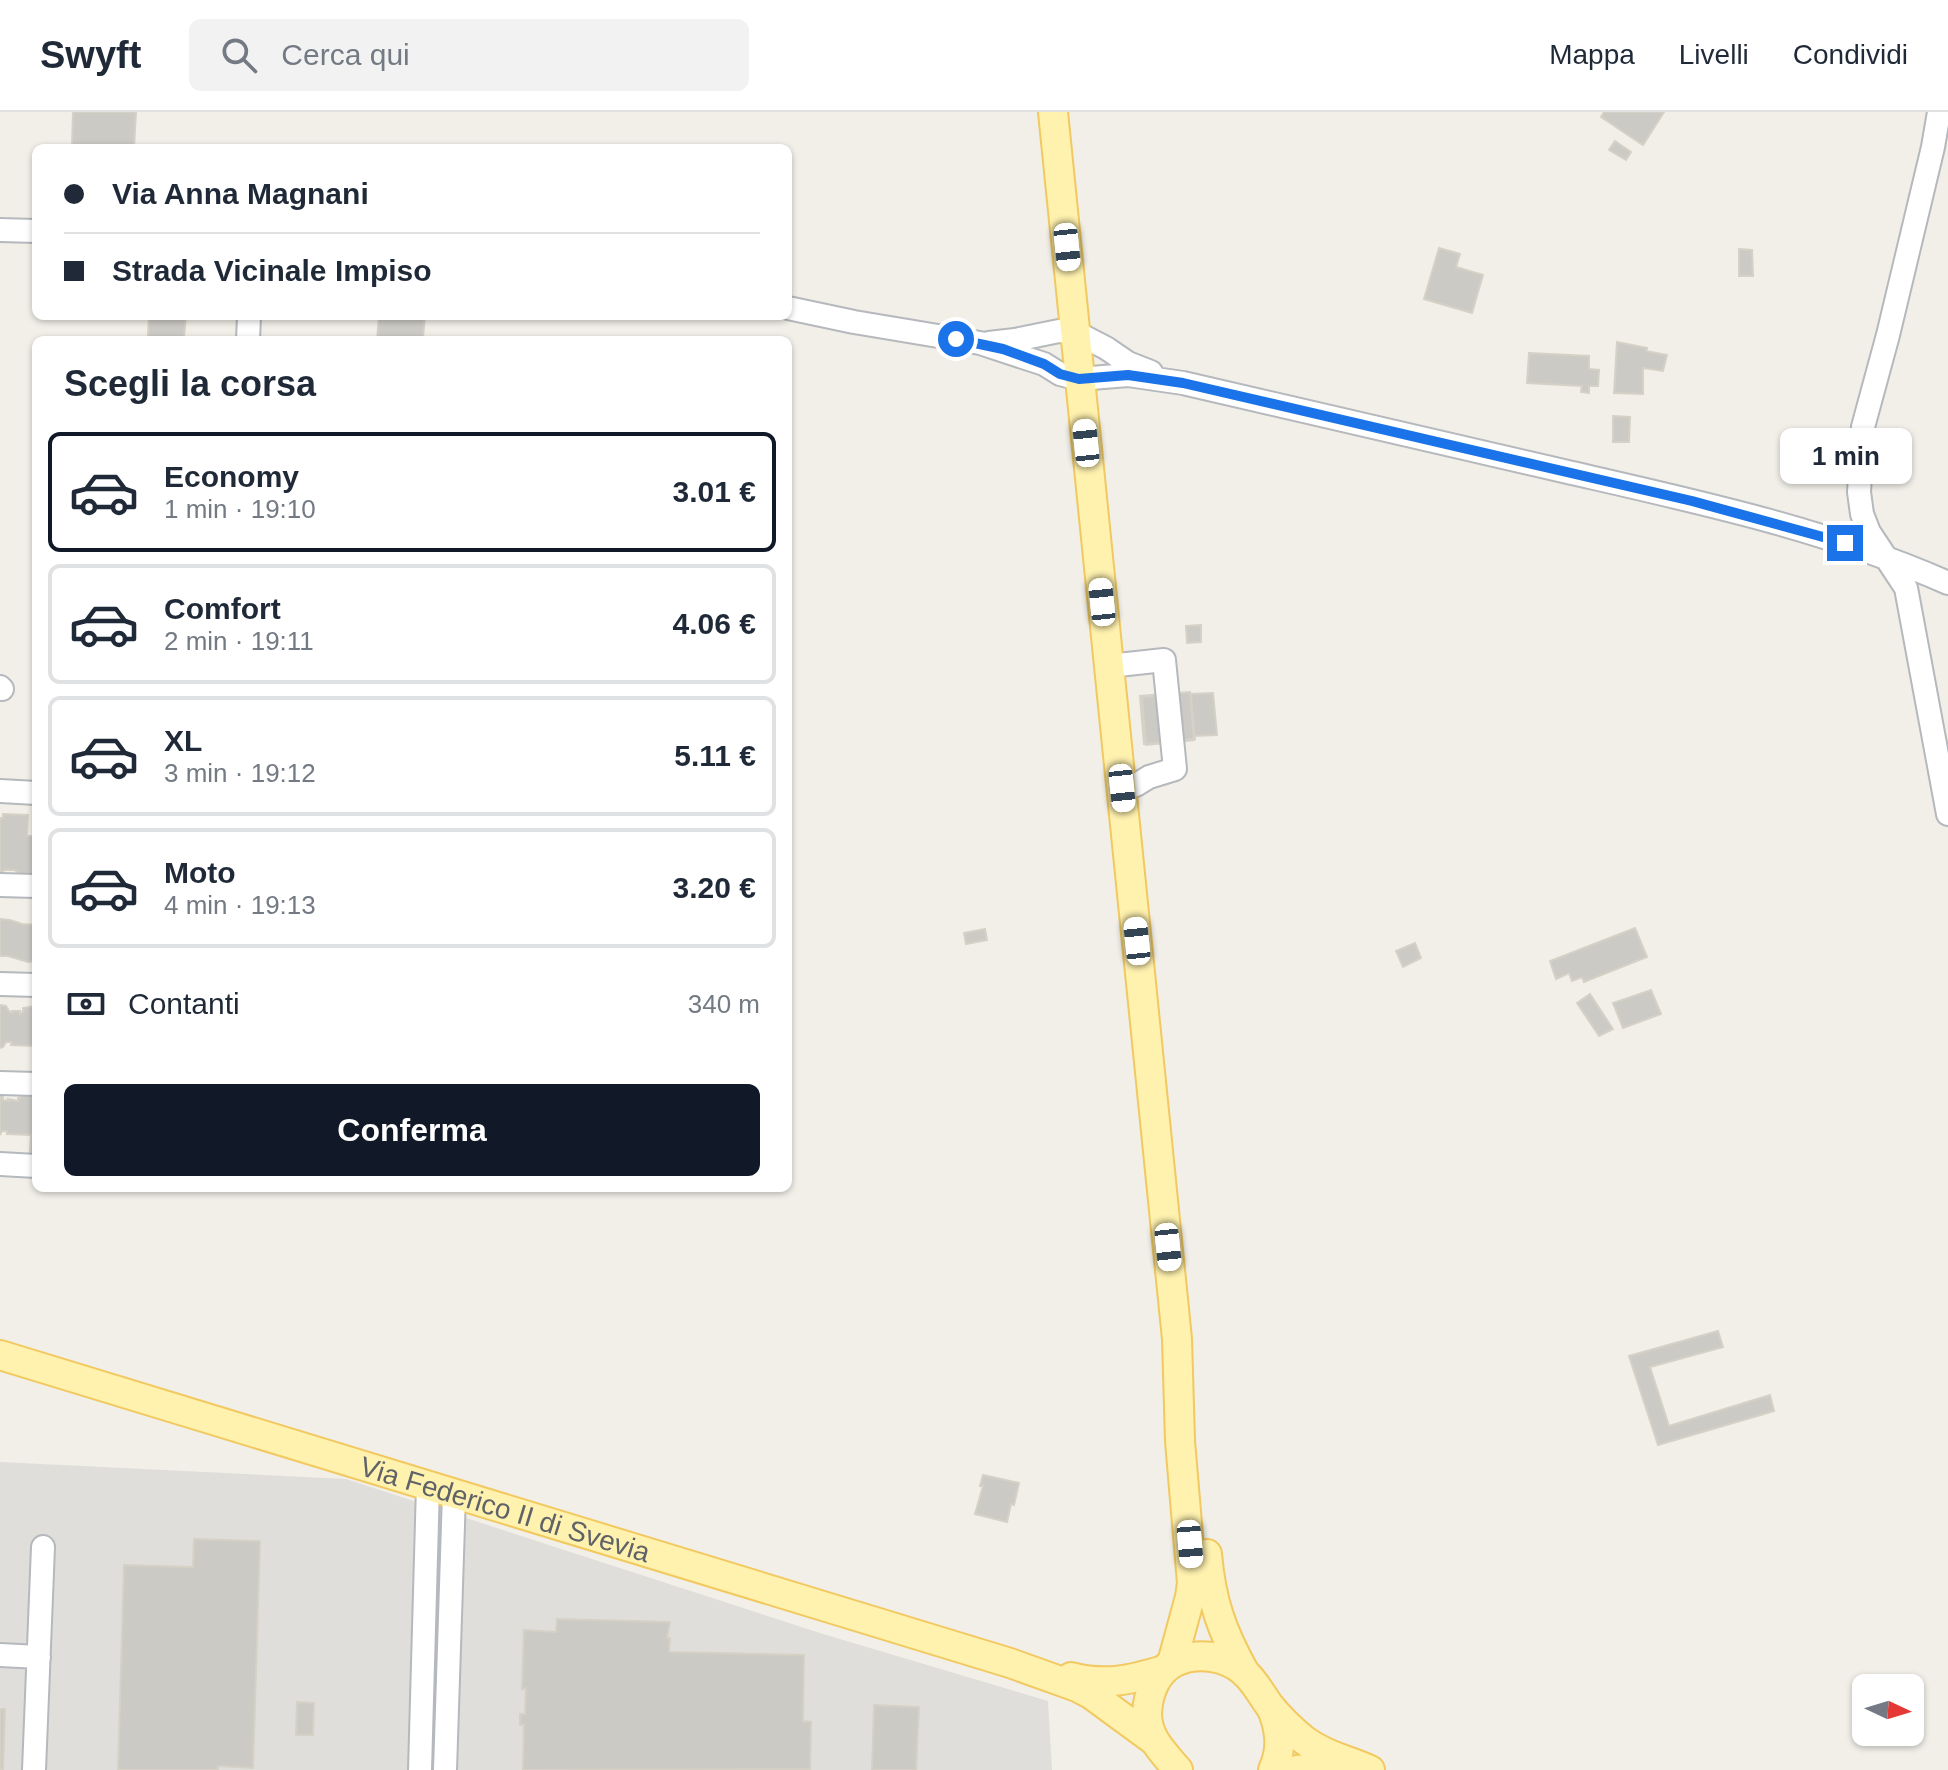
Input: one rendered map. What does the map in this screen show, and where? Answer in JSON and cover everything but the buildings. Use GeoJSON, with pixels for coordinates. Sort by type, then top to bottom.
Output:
{"type":"FeatureCollection","features":[{"type":"Feature","properties":{"kind":"main road"},"geometry":{"type":"LineString","coordinates":[[1053,112],[1177,1339],[1180,1441],[1192,1583],[1168,1666],[1152,1688],[1148,1725],[1152,1739]]}},
{"type":"Feature","properties":{"kind":"main road"},"geometry":{"type":"LineString","coordinates":[[1177,1339],[1197,1438],[1210,1590],[1223,1630],[1245,1673],[1271,1708],[1294,1731],[1333,1757],[1370,1770]]}},
{"type":"Feature","properties":{"kind":"main road","name":"Via Federico II di Svevia"},"geometry":{"type":"LineString","coordinates":[[0,1355],[1010,1663]]}},
{"type":"Feature","properties":{"kind":"main road"},"geometry":{"type":"LineString","coordinates":[[1010,1663],[1098,1682],[1121,1682],[1193,1656],[1229,1662],[1245,1673]]}},
{"type":"Feature","properties":{"kind":"main road"},"geometry":{"type":"LineString","coordinates":[[1010,1663],[1092,1695],[1152,1739],[1178,1770]]}},
{"type":"Feature","properties":{"kind":"main road"},"geometry":{"type":"LineString","coordinates":[[1271,1708],[1280,1737],[1279,1756],[1273,1770]]}},
{"type":"Feature","properties":{"kind":"main road"},"geometry":{"type":"LineString","coordinates":[[1297,1770],[1331,1767],[1343,1770]]}},
{"type":"Feature","properties":{"kind":"street"},"geometry":{"type":"LineString","coordinates":[[1939,112],[1888,335],[1863,427],[1859,492],[1862,514],[1869,532],[1906,588],[1948,814]]}},
{"type":"Feature","properties":{"kind":"street"},"geometry":{"type":"LineString","coordinates":[[0,230],[32,231]]}},
{"type":"Feature","properties":{"kind":"street"},"geometry":{"type":"LineString","coordinates":[[792,309],[980,343],[1079,379],[1128,375],[1183,383],[1692,501],[1824,536],[1948,583]]}},
{"type":"Feature","properties":{"kind":"street"},"geometry":{"type":"LineString","coordinates":[[980,343],[1059,331],[1075,332],[1128,363],[1183,383]]}},
{"type":"Feature","properties":{"kind":"street"},"geometry":{"type":"LineString","coordinates":[[1109,666],[1164,660],[1175,769],[1122,788]]}},
{"type":"Feature","properties":{"kind":"street"},"geometry":{"type":"LineString","coordinates":[[0,791],[32,793]]}},
{"type":"Feature","properties":{"kind":"street"},"geometry":{"type":"LineString","coordinates":[[0,885],[32,886]]}},
{"type":"Feature","properties":{"kind":"street"},"geometry":{"type":"LineString","coordinates":[[0,984],[32,985]]}},
{"type":"Feature","properties":{"kind":"street"},"geometry":{"type":"LineString","coordinates":[[0,1083],[32,1084]]}},
{"type":"Feature","properties":{"kind":"street"},"geometry":{"type":"LineString","coordinates":[[0,1164],[32,1166]]}},
{"type":"Feature","properties":{"kind":"street"},"geometry":{"type":"LineString","coordinates":[[420,1770],[441,1490]]}},
{"type":"Feature","properties":{"kind":"street"},"geometry":{"type":"LineString","coordinates":[[441,1490],[445,1770]]}},
{"type":"Feature","properties":{"kind":"street"},"geometry":{"type":"LineString","coordinates":[[34,1770],[43,1547]]}},
{"type":"Feature","properties":{"kind":"street"},"geometry":{"type":"LineString","coordinates":[[0,1655],[39,1657]]}},
{"type":"Feature","properties":{"kind":"shaded area"},"geometry":{"type":"Polygon","coordinates":[[[0,1462],[346,1479],[823,1634],[1048,1701],[1052,1770],[0,1770],[0,1462]]]}},
{"type":"Feature","properties":{"kind":"route"},"geometry":{"type":"LineString","coordinates":[[956,339],[1003,349],[1079,379],[1128,375],[1183,383],[1692,501],[1845,543]]}}]}
